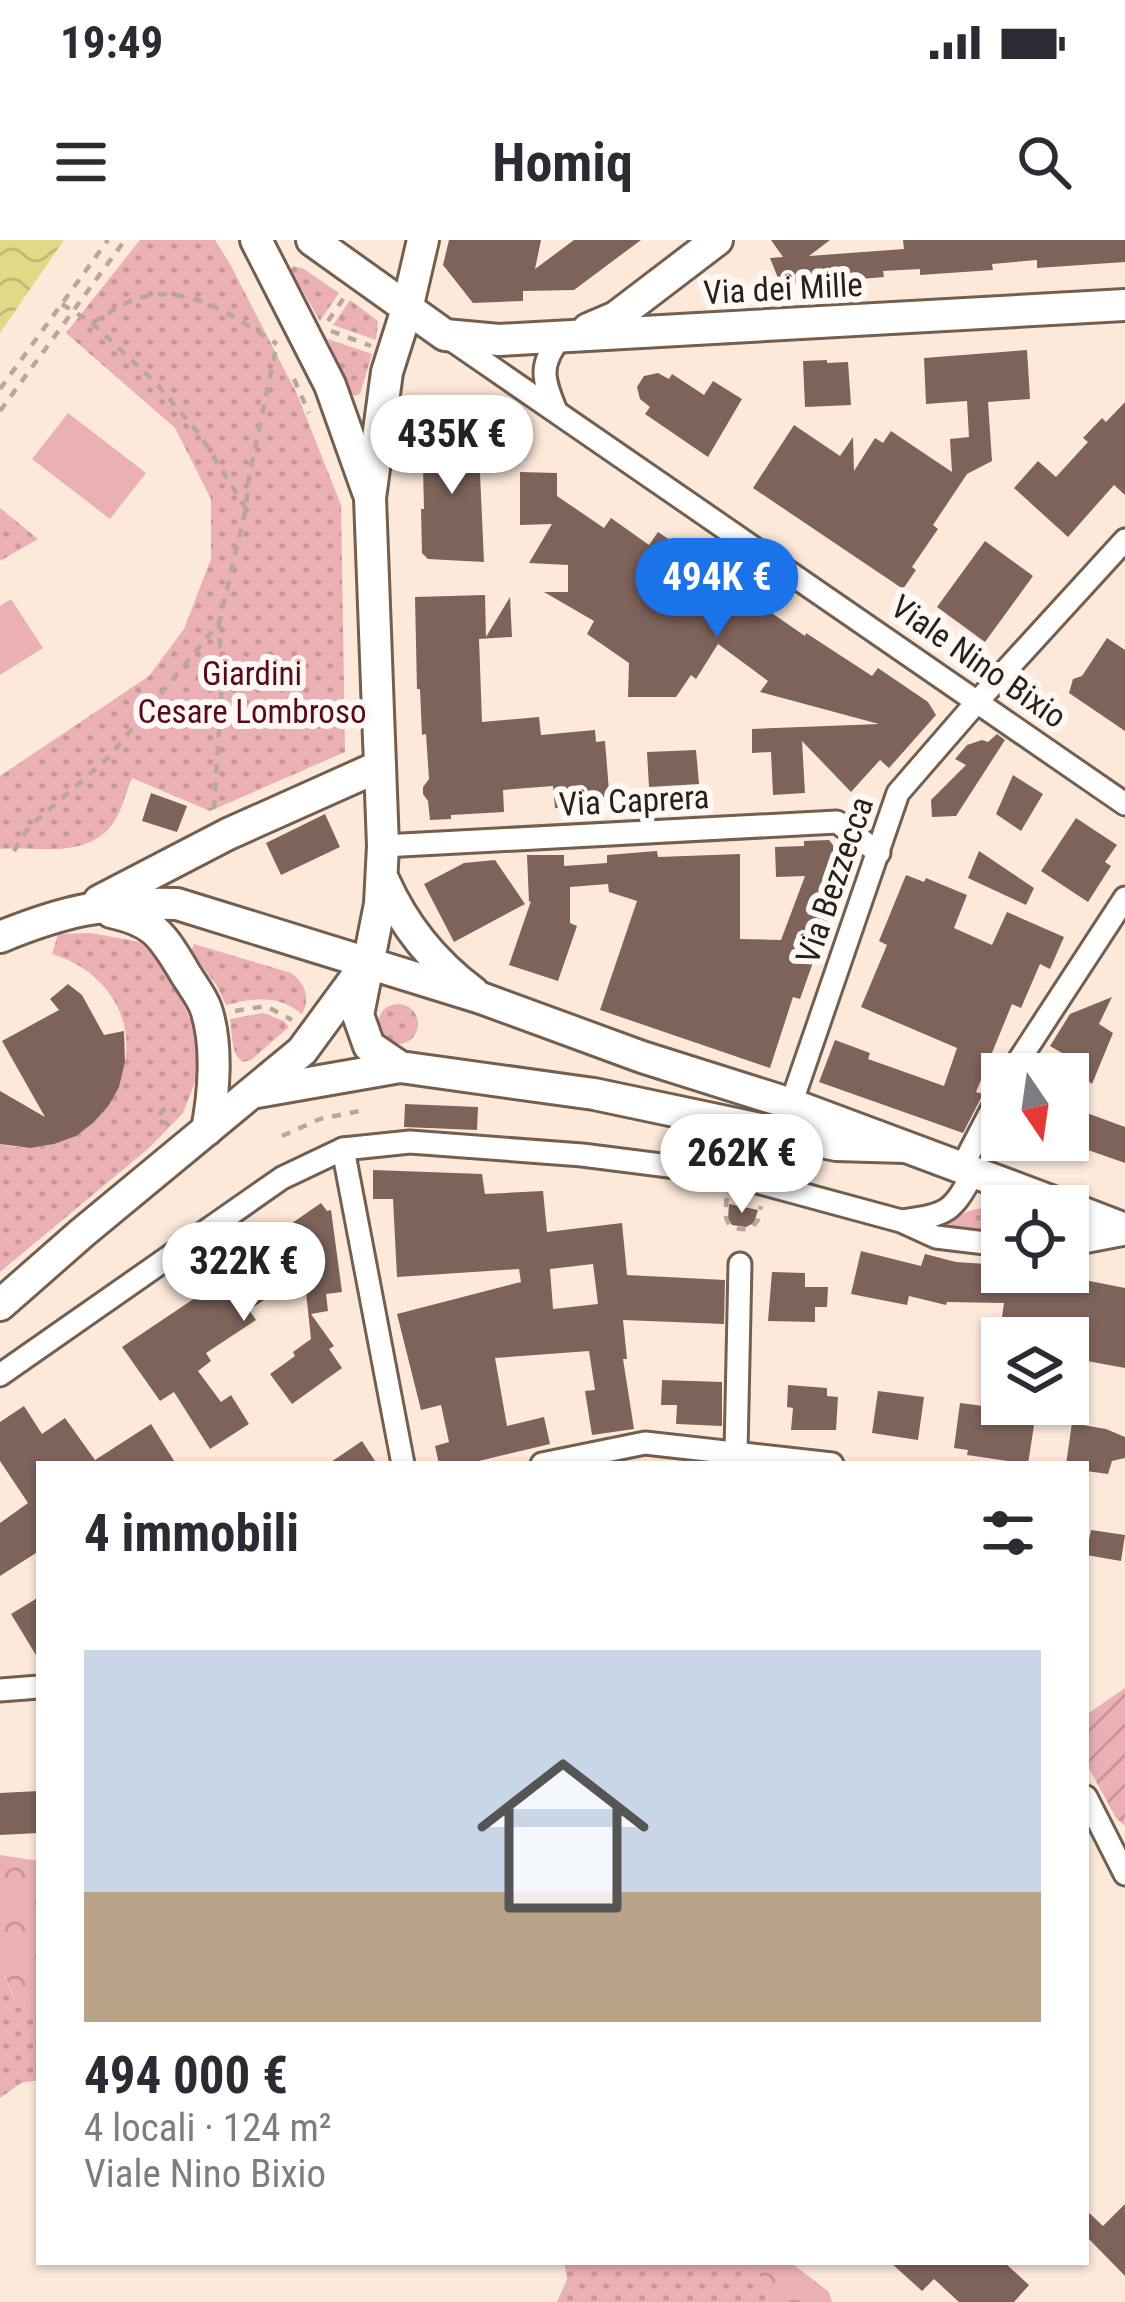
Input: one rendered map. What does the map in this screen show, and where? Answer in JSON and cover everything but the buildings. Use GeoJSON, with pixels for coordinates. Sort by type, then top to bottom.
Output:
{"type":"FeatureCollection","features":[{"type":"Feature","properties":{"kind":"street"},"geometry":{"type":"LineString","coordinates":[[256,240],[330,386],[370,498]]}},
{"type":"Feature","properties":{"kind":"street"},"geometry":{"type":"LineString","coordinates":[[400,1067],[369,1046],[358,1015],[380,904],[382,861],[370,498],[387,372],[423,240]]}},
{"type":"Feature","properties":{"kind":"street"},"geometry":{"type":"LineString","coordinates":[[556,412],[543,370],[549,352],[569,336],[616,317],[717,240]]}},
{"type":"Feature","properties":{"kind":"street"},"geometry":{"type":"LineString","coordinates":[[274,276],[275,263],[287,244],[315,242]]}},
{"type":"Feature","properties":{"kind":"street","name":"Viale Nino Bixio"},"geometry":{"type":"LineString","coordinates":[[315,242],[1125,804]]}},
{"type":"Feature","properties":{"kind":"street"},"geometry":{"type":"LineString","coordinates":[[653,289],[653,313],[671,330]]}},
{"type":"Feature","properties":{"kind":"street","name":"Via dei Mille"},"geometry":{"type":"LineString","coordinates":[[445,335],[517,340],[1125,305]]}},
{"type":"Feature","properties":{"kind":"street","name":"Via Bezzecca"},"geometry":{"type":"LineString","coordinates":[[791,1104],[898,793],[1125,540]]}},
{"type":"Feature","properties":{"kind":"street"},"geometry":{"type":"LineString","coordinates":[[88,907],[222,837],[380,766]]}},
{"type":"Feature","properties":{"kind":"street","name":"Via Caprera"},"geometry":{"type":"LineString","coordinates":[[382,861],[837,822],[879,853]]}},
{"type":"Feature","properties":{"kind":"street"},"geometry":{"type":"LineString","coordinates":[[177,904],[184,874],[222,837]]}},
{"type":"Feature","properties":{"kind":"street"},"geometry":{"type":"LineString","coordinates":[[382,861],[396,907],[413,934],[481,998]]}},
{"type":"Feature","properties":{"kind":"street"},"geometry":{"type":"LineString","coordinates":[[1024,1053],[1125,898]]}},
{"type":"Feature","properties":{"kind":"street"},"geometry":{"type":"LineString","coordinates":[[4,936],[88,907],[128,902],[177,904],[481,998],[1009,1185]]}},
{"type":"Feature","properties":{"kind":"street"},"geometry":{"type":"LineString","coordinates":[[88,907],[138,918],[160,936],[206,1008],[214,1094],[207,1130]]}},
{"type":"Feature","properties":{"kind":"street"},"geometry":{"type":"LineString","coordinates":[[0,1305],[302,1051],[367,963]]}},
{"type":"Feature","properties":{"kind":"street"},"geometry":{"type":"LineString","coordinates":[[594,1094],[605,1087],[611,1070],[603,1044]]}},
{"type":"Feature","properties":{"kind":"street"},"geometry":{"type":"LineString","coordinates":[[251,1094],[400,1067],[594,1094],[836,1145],[905,1147]]}},
{"type":"Feature","properties":{"kind":"street"},"geometry":{"type":"LineString","coordinates":[[661,1108],[652,1085],[664,1072],[676,1068]]}},
{"type":"Feature","properties":{"kind":"street"},"geometry":{"type":"LineString","coordinates":[[902,1221],[934,1216],[958,1202],[981,1139]]}},
{"type":"Feature","properties":{"kind":"street"},"geometry":{"type":"LineString","coordinates":[[1,1374],[282,1178],[343,1149],[410,1142],[583,1155],[724,1173],[902,1221],[936,1237],[981,1243]]}},
{"type":"Feature","properties":{"kind":"street"},"geometry":{"type":"LineString","coordinates":[[343,1149],[402,1461]]}},
{"type":"Feature","properties":{"kind":"street"},"geometry":{"type":"LineString","coordinates":[[1089,1217],[1125,1232]]}},
{"type":"Feature","properties":{"kind":"street"},"geometry":{"type":"LineString","coordinates":[[1089,1240],[1125,1232]]}},
{"type":"Feature","properties":{"kind":"street"},"geometry":{"type":"LineString","coordinates":[[736,1452],[740,1264]]}},
{"type":"Feature","properties":{"kind":"street"},"geometry":{"type":"LineString","coordinates":[[557,1461],[645,1443],[808,1461]]}},
{"type":"Feature","properties":{"kind":"street"},"geometry":{"type":"LineString","coordinates":[[0,1690],[36,1687]]}},
{"type":"Feature","properties":{"kind":"street"},"geometry":{"type":"LineString","coordinates":[[1089,1803],[1125,1874]]}},
{"type":"Feature","properties":{"kind":"path"},"geometry":{"type":"LineString","coordinates":[[0,389],[108,240]]}},
{"type":"Feature","properties":{"kind":"path"},"geometry":{"type":"LineString","coordinates":[[0,411],[125,240]]}},
{"type":"Feature","properties":{"kind":"path"},"geometry":{"type":"LineString","coordinates":[[92,323],[157,293],[190,296],[217,306],[277,344],[285,360]]}},
{"type":"Feature","properties":{"kind":"path"},"geometry":{"type":"LineString","coordinates":[[345,296],[323,328],[376,347]]}},
{"type":"Feature","properties":{"kind":"path"},"geometry":{"type":"LineString","coordinates":[[62,304],[92,323],[156,383],[200,435],[245,508]]}},
{"type":"Feature","properties":{"kind":"path"},"geometry":{"type":"LineString","coordinates":[[222,837],[214,802],[222,683],[219,623],[277,344]]}},
{"type":"Feature","properties":{"kind":"path"},"geometry":{"type":"LineString","coordinates":[[293,377],[310,416]]}},
{"type":"Feature","properties":{"kind":"path"},"geometry":{"type":"LineString","coordinates":[[14,851],[28,827],[108,758],[219,623]]}},
{"type":"Feature","properties":{"kind":"path"},"geometry":{"type":"LineString","coordinates":[[224,1012],[266,1006],[301,1027]]}},
{"type":"Feature","properties":{"kind":"path"},"geometry":{"type":"LineString","coordinates":[[165,1108],[159,1115],[172,1129]]}},
{"type":"Feature","properties":{"kind":"path"},"geometry":{"type":"LineString","coordinates":[[282,1136],[320,1119],[360,1111]]}},
{"type":"Feature","properties":{"kind":"path"},"geometry":{"type":"LineString","coordinates":[[727,1198],[724,1215],[738,1230],[752,1229],[761,1206]]}},
{"type":"Feature","properties":{"kind":"green space","name":"Giardini Cesare Lombroso"},"geometry":{"type":"Polygon","coordinates":[[[140,240],[215,240],[297,394],[341,505],[345,752],[210,811],[132,778],[114,822],[91,842],[62,849],[0,849],[0,776],[149,676],[184,629],[211,559],[211,499],[175,428],[66,333],[140,240]]]}},
{"type":"Feature","properties":{"kind":"green space"},"geometry":{"type":"Polygon","coordinates":[[[293,266],[339,293],[320,321],[293,274],[293,266]]]}},
{"type":"Feature","properties":{"kind":"green space"},"geometry":{"type":"Polygon","coordinates":[[[350,300],[378,321],[376,340],[333,325],[350,300]]]}},
{"type":"Feature","properties":{"kind":"green space"},"geometry":{"type":"Polygon","coordinates":[[[328,339],[372,354],[360,394],[347,392],[328,339]]]}},
{"type":"Feature","properties":{"kind":"green space"},"geometry":{"type":"Polygon","coordinates":[[[68,413],[146,473],[110,519],[32,459],[68,413]]]}},
{"type":"Feature","properties":{"kind":"green space"},"geometry":{"type":"Polygon","coordinates":[[[0,508],[38,539],[0,561],[0,508]]]}},
{"type":"Feature","properties":{"kind":"green space"},"geometry":{"type":"Polygon","coordinates":[[[11,599],[43,648],[0,675],[0,606],[11,599]]]}},
{"type":"Feature","properties":{"kind":"green space"},"geometry":{"type":"Polygon","coordinates":[[[91,933],[140,942],[167,970],[193,1025],[200,1069],[183,1113],[149,1148],[0,1272],[0,1144],[36,1147],[67,1138],[94,1120],[113,1095],[124,1065],[126,1034],[116,1004],[88,972],[52,954],[58,934],[91,933]]]}},
{"type":"Feature","properties":{"kind":"green space"},"geometry":{"type":"Polygon","coordinates":[[[194,944],[291,973],[305,991],[302,1014],[266,999],[226,1005],[191,951],[194,944]]]}},
{"type":"Feature","properties":{"kind":"green space"},"geometry":{"type":"Polygon","coordinates":[[[398,1004],[412,1010],[418,1024],[412,1038],[398,1044],[384,1038],[378,1024],[384,1010],[398,1004]]]}},
{"type":"Feature","properties":{"kind":"green space"},"geometry":{"type":"Polygon","coordinates":[[[263,1013],[289,1027],[243,1062],[234,1049],[230,1019],[263,1013]]]}},
{"type":"Feature","properties":{"kind":"green space"},"geometry":{"type":"Polygon","coordinates":[[[981,1209],[981,1232],[934,1228],[933,1225],[981,1209]]]}},
{"type":"Feature","properties":{"kind":"green space"},"geometry":{"type":"Polygon","coordinates":[[[1125,1688],[1125,1826],[1089,1768],[1089,1713],[1125,1688]]]}},
{"type":"Feature","properties":{"kind":"green space"},"geometry":{"type":"Polygon","coordinates":[[[0,1855],[36,1861],[36,2004],[18,2008],[5,1976],[0,1981],[0,1855]]]}},
{"type":"Feature","properties":{"kind":"green space"},"geometry":{"type":"Polygon","coordinates":[[[4,1975],[18,2008],[36,2004],[36,2080],[21,2083],[0,2098],[0,1981],[4,1975]]]}},
{"type":"Feature","properties":{"kind":"green space"},"geometry":{"type":"Polygon","coordinates":[[[565,2265],[750,2265],[758,2272],[769,2302],[557,2302],[567,2279],[565,2265]]]}},
{"type":"Feature","properties":{"kind":"green space"},"geometry":{"type":"Polygon","coordinates":[[[750,2265],[794,2265],[829,2292],[832,2302],[769,2302],[758,2272],[750,2265]]]}},
{"type":"Feature","properties":{"kind":"water"},"geometry":{"type":"Polygon","coordinates":[[[0,240],[64,240],[0,333],[0,240]]]}}]}
